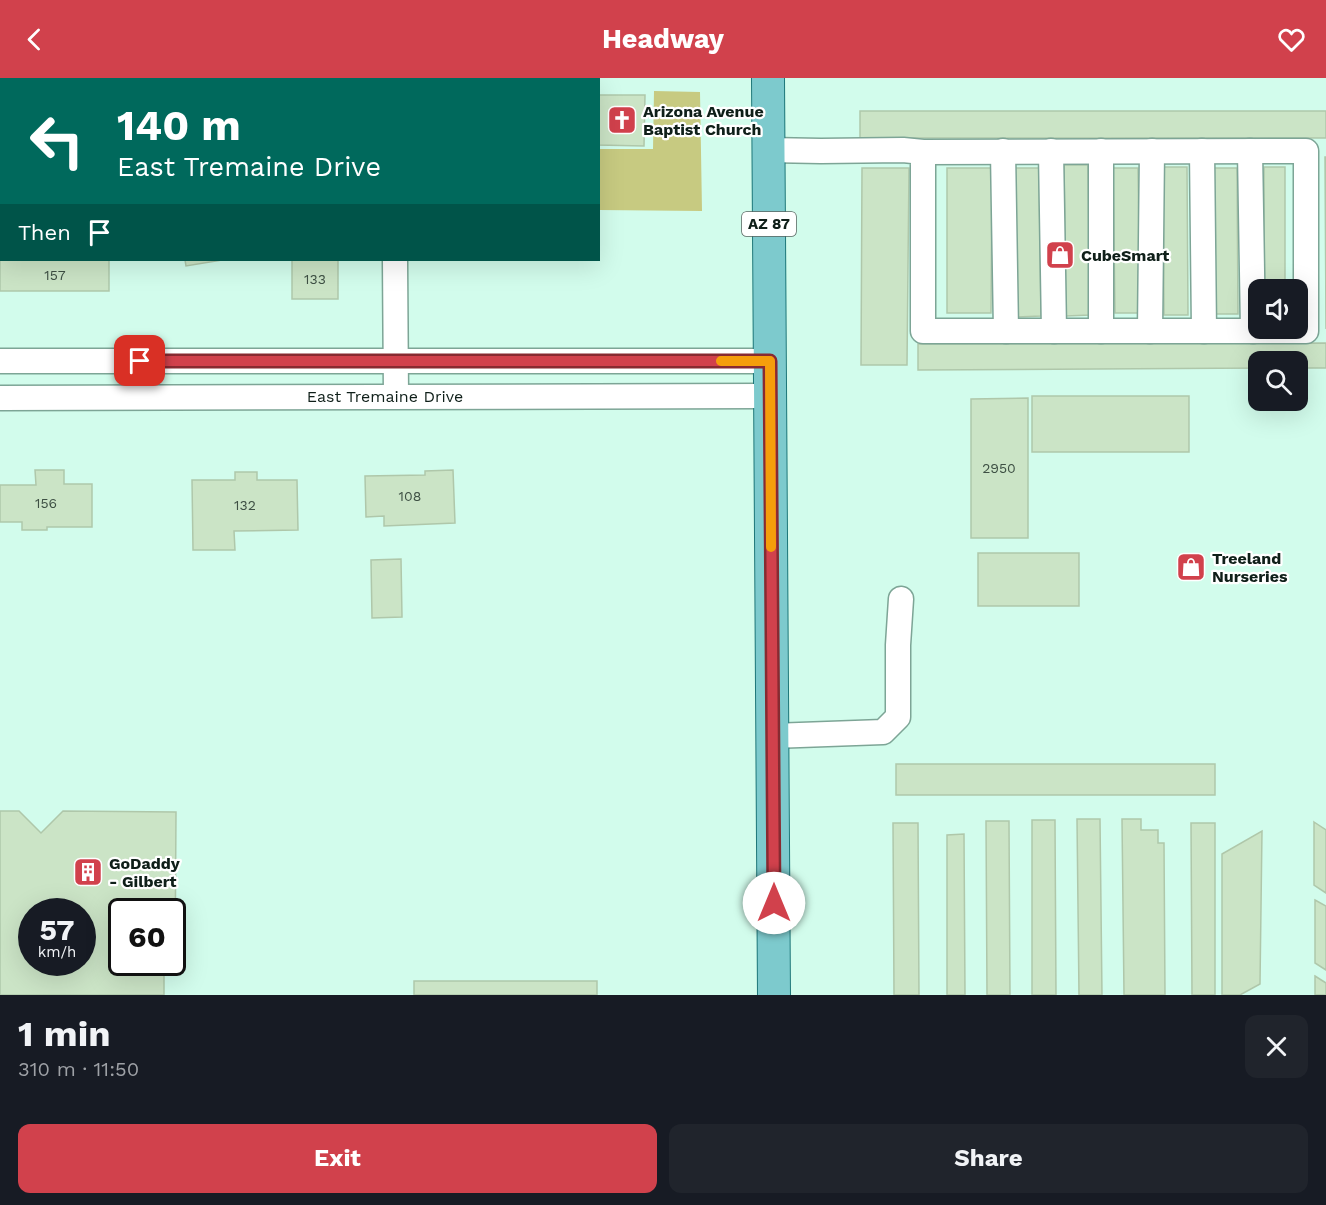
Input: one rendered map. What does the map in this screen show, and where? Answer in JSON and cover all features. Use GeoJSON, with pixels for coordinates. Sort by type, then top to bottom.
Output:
{"type":"FeatureCollection","features":[{"type":"Feature","properties":{"kind":"main road","name":"AZ 87"},"geometry":{"type":"LineString","coordinates":[[768,78],[774,995]]}},
{"type":"Feature","properties":{"kind":"street"},"geometry":{"type":"LineString","coordinates":[[768,150],[1306,151],[1306,279]]}},
{"type":"Feature","properties":{"kind":"street"},"geometry":{"type":"LineString","coordinates":[[1003,151],[1006,331]]}},
{"type":"Feature","properties":{"kind":"street"},"geometry":{"type":"LineString","coordinates":[[1051,151],[1054,331]]}},
{"type":"Feature","properties":{"kind":"street"},"geometry":{"type":"LineString","coordinates":[[1101,151],[1101,331]]}},
{"type":"Feature","properties":{"kind":"street"},"geometry":{"type":"LineString","coordinates":[[1150,331],[1152,151]]}},
{"type":"Feature","properties":{"kind":"street"},"geometry":{"type":"LineString","coordinates":[[1202,151],[1204,331]]}},
{"type":"Feature","properties":{"kind":"street"},"geometry":{"type":"LineString","coordinates":[[1251,151],[1252,279]]}},
{"type":"Feature","properties":{"kind":"street"},"geometry":{"type":"LineString","coordinates":[[923,152],[923,331],[1248,332]]}},
{"type":"Feature","properties":{"kind":"street"},"geometry":{"type":"LineString","coordinates":[[395,261],[396,396]]}},
{"type":"Feature","properties":{"kind":"street"},"geometry":{"type":"LineString","coordinates":[[0,361],[770,361]]}},
{"type":"Feature","properties":{"kind":"street","name":"East Tremaine Drive"},"geometry":{"type":"LineString","coordinates":[[0,398],[770,396]]}},
{"type":"Feature","properties":{"kind":"street"},"geometry":{"type":"LineString","coordinates":[[772,736],[883,732],[898,717],[898,645],[901,599]]}},
{"type":"Feature","properties":{"kind":"green space"},"geometry":{"type":"Polygon","coordinates":[[[654,91],[700,92],[702,211],[600,210],[600,149],[653,149],[654,91]]]}},
{"type":"Feature","properties":{"kind":"building","name":"Arizona Avenue Baptist Church"},"geometry":{"type":"Polygon","coordinates":[[[600,95],[645,95],[644,146],[600,145],[600,95]]]}},
{"type":"Feature","properties":{"kind":"building"},"geometry":{"type":"Polygon","coordinates":[[[860,111],[1326,111],[1326,138],[860,138],[860,111]]]}},
{"type":"Feature","properties":{"kind":"building"},"geometry":{"type":"Polygon","coordinates":[[[1325,157],[1326,157],[1326,329],[1325,157]]]}},
{"type":"Feature","properties":{"kind":"building"},"geometry":{"type":"Polygon","coordinates":[[[1064,165],[1088,165],[1090,315],[1066,316],[1064,165]]]}},
{"type":"Feature","properties":{"kind":"building"},"geometry":{"type":"Polygon","coordinates":[[[1163,167],[1187,167],[1188,315],[1164,315],[1163,167]]]}},
{"type":"Feature","properties":{"kind":"building"},"geometry":{"type":"Polygon","coordinates":[[[1264,167],[1285,167],[1285,279],[1264,279],[1264,167]]]}},
{"type":"Feature","properties":{"kind":"building"},"geometry":{"type":"Polygon","coordinates":[[[862,168],[909,168],[907,365],[861,365],[862,168]]]}},
{"type":"Feature","properties":{"kind":"building"},"geometry":{"type":"Polygon","coordinates":[[[947,168],[992,168],[991,313],[947,313],[947,168]]]}},
{"type":"Feature","properties":{"kind":"building"},"geometry":{"type":"Polygon","coordinates":[[[1014,168],[1039,168],[1041,316],[1017,317],[1014,168]]]}},
{"type":"Feature","properties":{"kind":"building"},"geometry":{"type":"Polygon","coordinates":[[[1113,168],[1138,168],[1140,313],[1115,313],[1113,168]]]}},
{"type":"Feature","properties":{"kind":"building"},"geometry":{"type":"Polygon","coordinates":[[[1213,168],[1237,168],[1238,314],[1214,314],[1213,168]]]}},
{"type":"Feature","properties":{"kind":"building"},"geometry":{"type":"Polygon","coordinates":[[[0,261],[109,261],[109,291],[0,291],[0,261]]]}},
{"type":"Feature","properties":{"kind":"building"},"geometry":{"type":"Polygon","coordinates":[[[185,261],[216,261],[186,266],[185,261]]]}},
{"type":"Feature","properties":{"kind":"building"},"geometry":{"type":"Polygon","coordinates":[[[292,261],[338,261],[338,299],[292,299],[292,261]]]}},
{"type":"Feature","properties":{"kind":"building"},"geometry":{"type":"Polygon","coordinates":[[[1326,343],[1326,368],[1308,368],[1308,351],[1248,351],[1248,368],[918,370],[918,344],[1326,343]]]}},
{"type":"Feature","properties":{"kind":"building"},"geometry":{"type":"Polygon","coordinates":[[[1032,396],[1189,396],[1189,452],[1032,452],[1032,396]]]}},
{"type":"Feature","properties":{"kind":"building"},"geometry":{"type":"Polygon","coordinates":[[[1028,398],[1028,538],[971,538],[971,399],[1028,398]]]}},
{"type":"Feature","properties":{"kind":"building"},"geometry":{"type":"Polygon","coordinates":[[[35,470],[64,470],[64,484],[92,484],[92,527],[47,527],[47,530],[22,530],[22,522],[0,522],[0,485],[36,485],[35,470]]]}},
{"type":"Feature","properties":{"kind":"building"},"geometry":{"type":"Polygon","coordinates":[[[453,470],[455,523],[384,526],[384,516],[366,517],[365,476],[425,475],[425,471],[453,470]]]}},
{"type":"Feature","properties":{"kind":"building"},"geometry":{"type":"Polygon","coordinates":[[[235,472],[257,472],[257,480],[297,480],[298,530],[234,531],[235,550],[193,550],[192,480],[235,480],[235,472]]]}},
{"type":"Feature","properties":{"kind":"building"},"geometry":{"type":"Polygon","coordinates":[[[978,553],[1079,553],[1079,606],[978,606],[978,553]]]}},
{"type":"Feature","properties":{"kind":"building"},"geometry":{"type":"Polygon","coordinates":[[[401,559],[402,617],[372,618],[371,560],[401,559]]]}},
{"type":"Feature","properties":{"kind":"building"},"geometry":{"type":"Polygon","coordinates":[[[896,764],[1215,764],[1215,795],[896,795],[896,764]]]}},
{"type":"Feature","properties":{"kind":"building","name":"GoDaddy - Gilbert"},"geometry":{"type":"Polygon","coordinates":[[[0,811],[19,811],[41,833],[63,811],[176,812],[175,898],[108,898],[108,976],[164,976],[164,995],[0,995],[0,811]]]}},
{"type":"Feature","properties":{"kind":"building"},"geometry":{"type":"Polygon","coordinates":[[[1077,819],[1100,819],[1102,995],[1079,995],[1077,819]]]}},
{"type":"Feature","properties":{"kind":"building"},"geometry":{"type":"Polygon","coordinates":[[[1122,819],[1141,819],[1141,830],[1158,830],[1158,843],[1164,843],[1165,995],[1124,995],[1122,819]]]}},
{"type":"Feature","properties":{"kind":"building"},"geometry":{"type":"Polygon","coordinates":[[[1032,820],[1055,820],[1056,995],[1032,995],[1032,820]]]}},
{"type":"Feature","properties":{"kind":"building"},"geometry":{"type":"Polygon","coordinates":[[[986,821],[1009,821],[1010,995],[987,995],[986,821]]]}},
{"type":"Feature","properties":{"kind":"building"},"geometry":{"type":"Polygon","coordinates":[[[1314,822],[1326,830],[1326,893],[1314,885],[1314,822]]]}},
{"type":"Feature","properties":{"kind":"building"},"geometry":{"type":"Polygon","coordinates":[[[893,823],[918,823],[919,995],[894,995],[893,823]]]}},
{"type":"Feature","properties":{"kind":"building"},"geometry":{"type":"Polygon","coordinates":[[[1191,823],[1215,823],[1215,995],[1192,995],[1191,823]]]}},
{"type":"Feature","properties":{"kind":"building"},"geometry":{"type":"Polygon","coordinates":[[[1262,831],[1260,984],[1240,995],[1222,995],[1222,854],[1262,831]]]}},
{"type":"Feature","properties":{"kind":"building"},"geometry":{"type":"Polygon","coordinates":[[[964,834],[965,995],[947,995],[947,835],[964,834]]]}},
{"type":"Feature","properties":{"kind":"building"},"geometry":{"type":"Polygon","coordinates":[[[1315,900],[1326,906],[1326,970],[1315,963],[1315,900]]]}},
{"type":"Feature","properties":{"kind":"building"},"geometry":{"type":"Polygon","coordinates":[[[1315,976],[1326,983],[1326,995],[1315,995],[1315,976]]]}},
{"type":"Feature","properties":{"kind":"building"},"geometry":{"type":"Polygon","coordinates":[[[414,981],[597,981],[597,995],[414,995],[414,981]]]}},
{"type":"Feature","properties":{"kind":"slow traffic"},"geometry":{"type":"LineString","coordinates":[[721,361],[770,361],[771,547]]}},
{"type":"Feature","properties":{"kind":"place","name":"Arizona Avenue Baptist Church"},"geometry":{"type":"Point","coordinates":[622,120]}},
{"type":"Feature","properties":{"kind":"place","name":"CubeSmart"},"geometry":{"type":"Point","coordinates":[1060,255]}},
{"type":"Feature","properties":{"kind":"place","name":"Treeland Nurseries"},"geometry":{"type":"Point","coordinates":[1191,567]}},
{"type":"Feature","properties":{"kind":"place","name":"GoDaddy - Gilbert"},"geometry":{"type":"Point","coordinates":[88,872]}},
{"type":"Feature","properties":{"kind":"route"},"geometry":{"type":"LineString","coordinates":[[140,361],[770,361],[774,903]]}}]}
